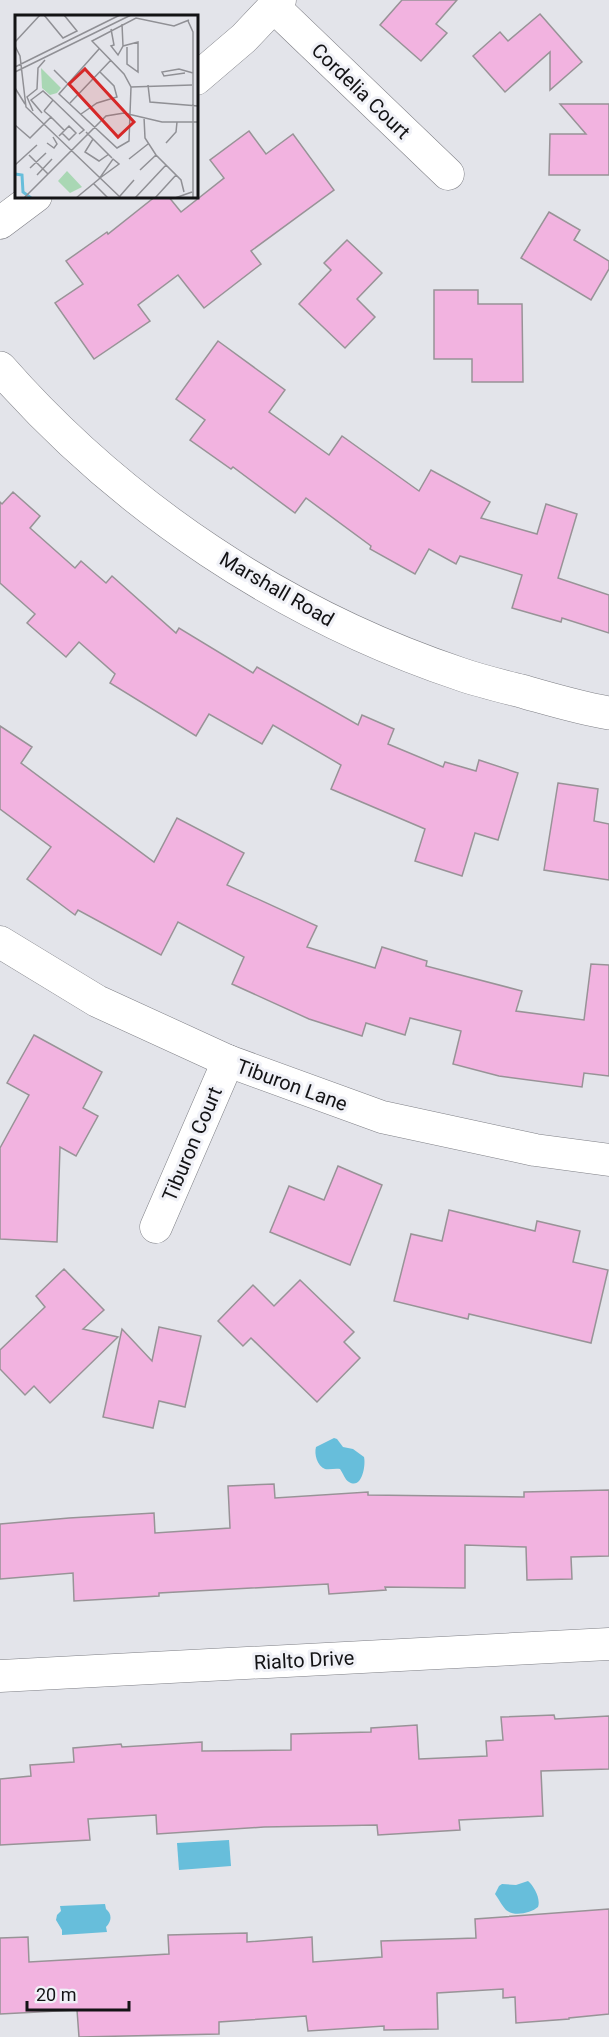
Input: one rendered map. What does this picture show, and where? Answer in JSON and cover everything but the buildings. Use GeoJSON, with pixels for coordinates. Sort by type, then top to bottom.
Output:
{"type":"FeatureCollection","features":[{"type":"Feature","properties":{"kind":"street"},"geometry":{"type":"LineString","coordinates":[[198,77],[244,38],[277,4]]}},
{"type":"Feature","properties":{"kind":"street","name":"Cordelia Court"},"geometry":{"type":"LineString","coordinates":[[277,4],[448,174]]}},
{"type":"Feature","properties":{"kind":"street"},"geometry":{"type":"LineString","coordinates":[[0,223],[33,198]]}},
{"type":"Feature","properties":{"kind":"street","name":"Marshall Road"},"geometry":{"type":"LineString","coordinates":[[0,368],[28,400],[116,481],[204,546],[267,586],[328,619],[391,648],[461,675],[566,704],[609,713]]}},
{"type":"Feature","properties":{"kind":"street","name":"Tiburon Lane"},"geometry":{"type":"LineString","coordinates":[[0,942],[97,1001],[228,1061],[382,1117],[535,1150],[609,1160]]}},
{"type":"Feature","properties":{"kind":"street","name":"Tiburon Court"},"geometry":{"type":"LineString","coordinates":[[156,1227],[228,1061]]}},
{"type":"Feature","properties":{"kind":"street","name":"Rialto Drive"},"geometry":{"type":"LineString","coordinates":[[0,1676],[609,1644]]}},
{"type":"Feature","properties":{"kind":"water"},"geometry":{"type":"Polygon","coordinates":[[[334,1438],[343,1447],[353,1449],[364,1457],[364,1471],[357,1483],[353,1484],[348,1481],[340,1469],[325,1469],[318,1463],[316,1447],[334,1438]]]}},
{"type":"Feature","properties":{"kind":"water"},"geometry":{"type":"Polygon","coordinates":[[[229,1840],[231,1866],[179,1870],[177,1843],[229,1840]]]}},
{"type":"Feature","properties":{"kind":"water"},"geometry":{"type":"Polygon","coordinates":[[[528,1881],[533,1886],[539,1900],[538,1907],[522,1913],[506,1910],[495,1894],[499,1886],[502,1884],[516,1885],[528,1881]]]}},
{"type":"Feature","properties":{"kind":"water"},"geometry":{"type":"Polygon","coordinates":[[[105,1904],[110,1918],[106,1927],[107,1932],[62,1935],[62,1930],[56,1920],[61,1911],[60,1906],[105,1904]]]}}]}
